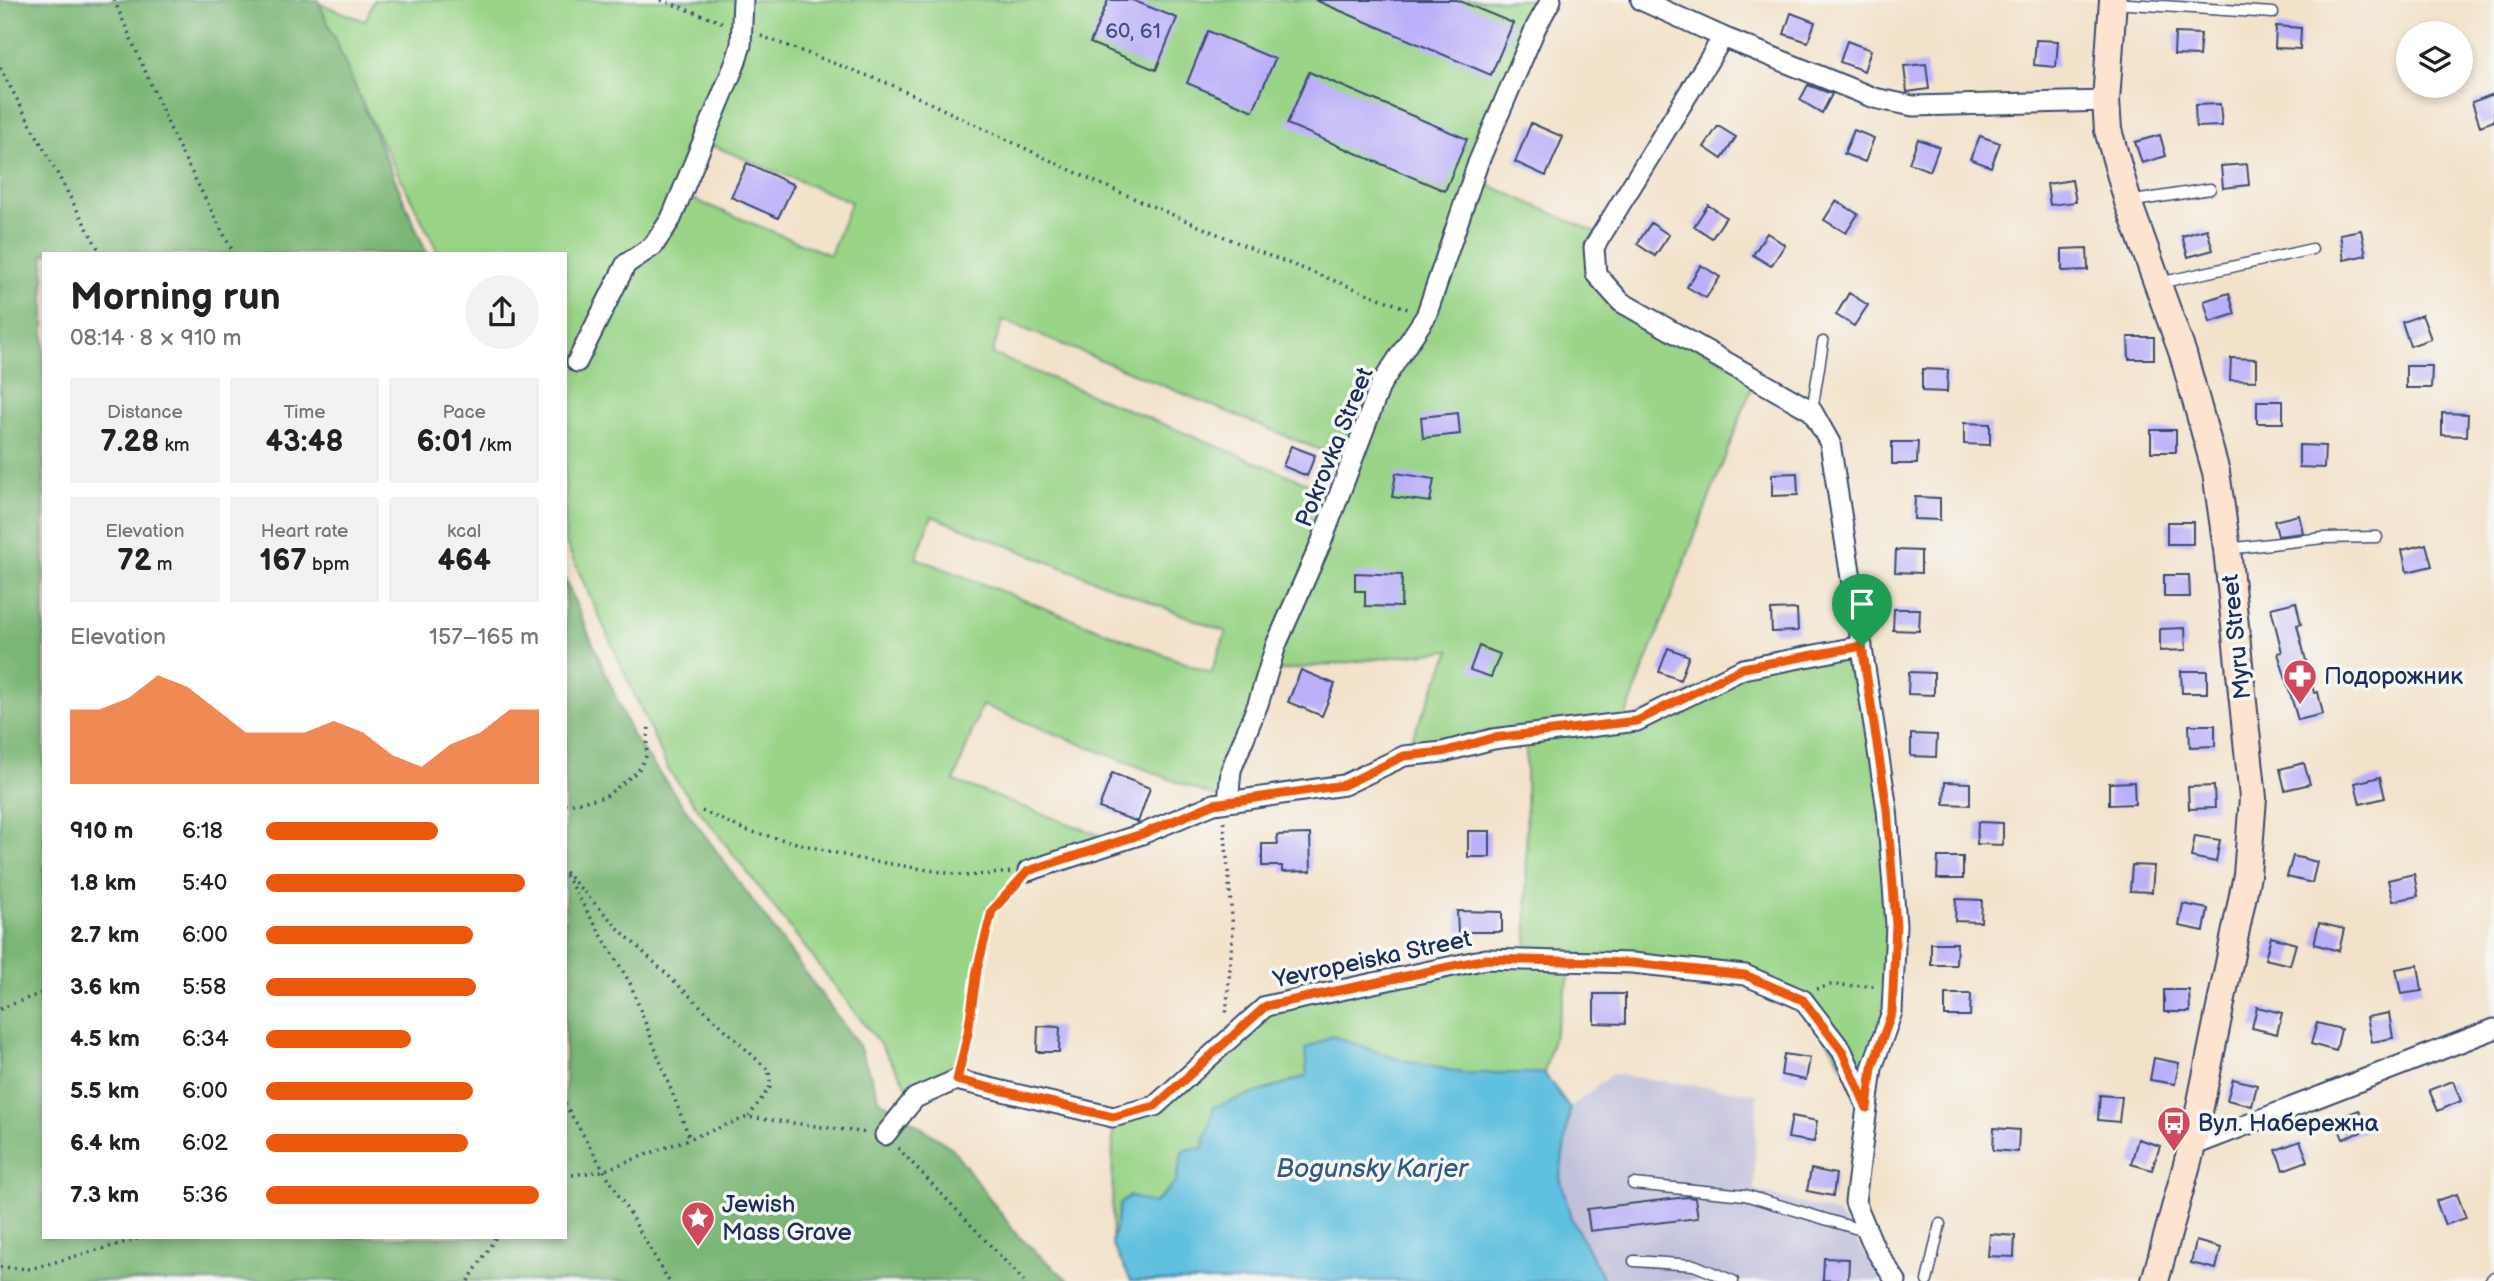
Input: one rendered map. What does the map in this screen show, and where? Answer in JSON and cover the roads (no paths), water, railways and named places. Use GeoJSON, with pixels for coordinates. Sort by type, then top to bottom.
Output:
{"type":"FeatureCollection","features":[{"type":"Feature","properties":{"kind":"street"},"geometry":{"type":"LineString","coordinates":[[577,362],[626,264],[653,246],[671,219],[735,64],[743,0]]}},
{"type":"Feature","properties":{"kind":"street","name":"Pokrovka Street"},"geometry":{"type":"LineString","coordinates":[[1228,802],[1231,770],[1258,704],[1276,645],[1321,544],[1381,384],[1426,316],[1478,163],[1536,27],[1551,0]]}},
{"type":"Feature","properties":{"kind":"street"},"geometry":{"type":"LineString","coordinates":[[1641,0],[1723,37],[1874,98],[1913,106],[2105,101]]}},
{"type":"Feature","properties":{"kind":"street","name":"Myru Street"},"geometry":{"type":"LineString","coordinates":[[2113,1],[2105,101],[2111,144],[2206,432],[2218,484],[2252,771],[2252,825],[2247,875],[2192,1146],[2155,1281]]}},
{"type":"Feature","properties":{"kind":"street"},"geometry":{"type":"LineString","coordinates":[[1723,37],[1594,247],[1596,274],[1621,302],[1812,411],[1830,443],[1887,809],[1896,925],[1892,1012],[1872,1068],[1855,1202],[1868,1232],[1896,1281]]}},
{"type":"Feature","properties":{"kind":"street"},"geometry":{"type":"LineString","coordinates":[[1028,871],[1142,834],[1214,804],[1344,785],[1404,756],[1443,752],[1493,738],[1637,721],[1743,668],[1862,646]]}},
{"type":"Feature","properties":{"kind":"street","name":"Yevropeiska Street"},"geometry":{"type":"LineString","coordinates":[[885,1135],[915,1098],[957,1080],[1113,1117],[1155,1106],[1266,1006],[1486,959],[1632,963],[1745,975],[1803,1000],[1842,1051],[1867,1108]]}},
{"type":"Feature","properties":{"kind":"street"},"geometry":{"type":"LineString","coordinates":[[2192,1146],[2494,1028]]}},
{"type":"Feature","properties":{"kind":"lane"},"geometry":{"type":"LineString","coordinates":[[2113,1],[2273,13]]}},
{"type":"Feature","properties":{"kind":"lane"},"geometry":{"type":"LineString","coordinates":[[2128,202],[2210,189]]}},
{"type":"Feature","properties":{"kind":"lane"},"geometry":{"type":"LineString","coordinates":[[2159,283],[2312,249]]}},
{"type":"Feature","properties":{"kind":"lane"},"geometry":{"type":"LineString","coordinates":[[1812,411],[1823,342]]}},
{"type":"Feature","properties":{"kind":"lane"},"geometry":{"type":"LineString","coordinates":[[2227,549],[2323,538],[2377,537]]}},
{"type":"Feature","properties":{"kind":"lane"},"geometry":{"type":"LineString","coordinates":[[1633,1184],[1745,1195],[1868,1232]]}},
{"type":"Feature","properties":{"kind":"lane"},"geometry":{"type":"LineString","coordinates":[[1927,1281],[1940,1224]]}},
{"type":"Feature","properties":{"kind":"lane"},"geometry":{"type":"LineString","coordinates":[[1633,1261],[1694,1265],[1733,1281]]}},
{"type":"Feature","properties":{"kind":"lane"},"geometry":{"type":"LineString","coordinates":[[2490,1281],[2494,1277]]}},
{"type":"Feature","properties":{"kind":"water","name":"Bogunsky Karjer"},"geometry":{"type":"Polygon","coordinates":[[[1332,1036],[1397,1059],[1463,1073],[1544,1073],[1570,1108],[1560,1177],[1571,1218],[1605,1281],[1131,1281],[1112,1244],[1120,1204],[1130,1196],[1154,1204],[1176,1182],[1183,1150],[1203,1148],[1214,1107],[1307,1076],[1305,1049],[1332,1036]]]}},
{"type":"Feature","properties":{"kind":"place","name":"Подорожник"},"geometry":{"type":"Point","coordinates":[2300,706]}},
{"type":"Feature","properties":{"kind":"place","name":"Вул. Набережна"},"geometry":{"type":"Point","coordinates":[2174,1153]}},
{"type":"Feature","properties":{"kind":"place","name":"Jewish Mass Grave"},"geometry":{"type":"Point","coordinates":[698,1248]}}]}
